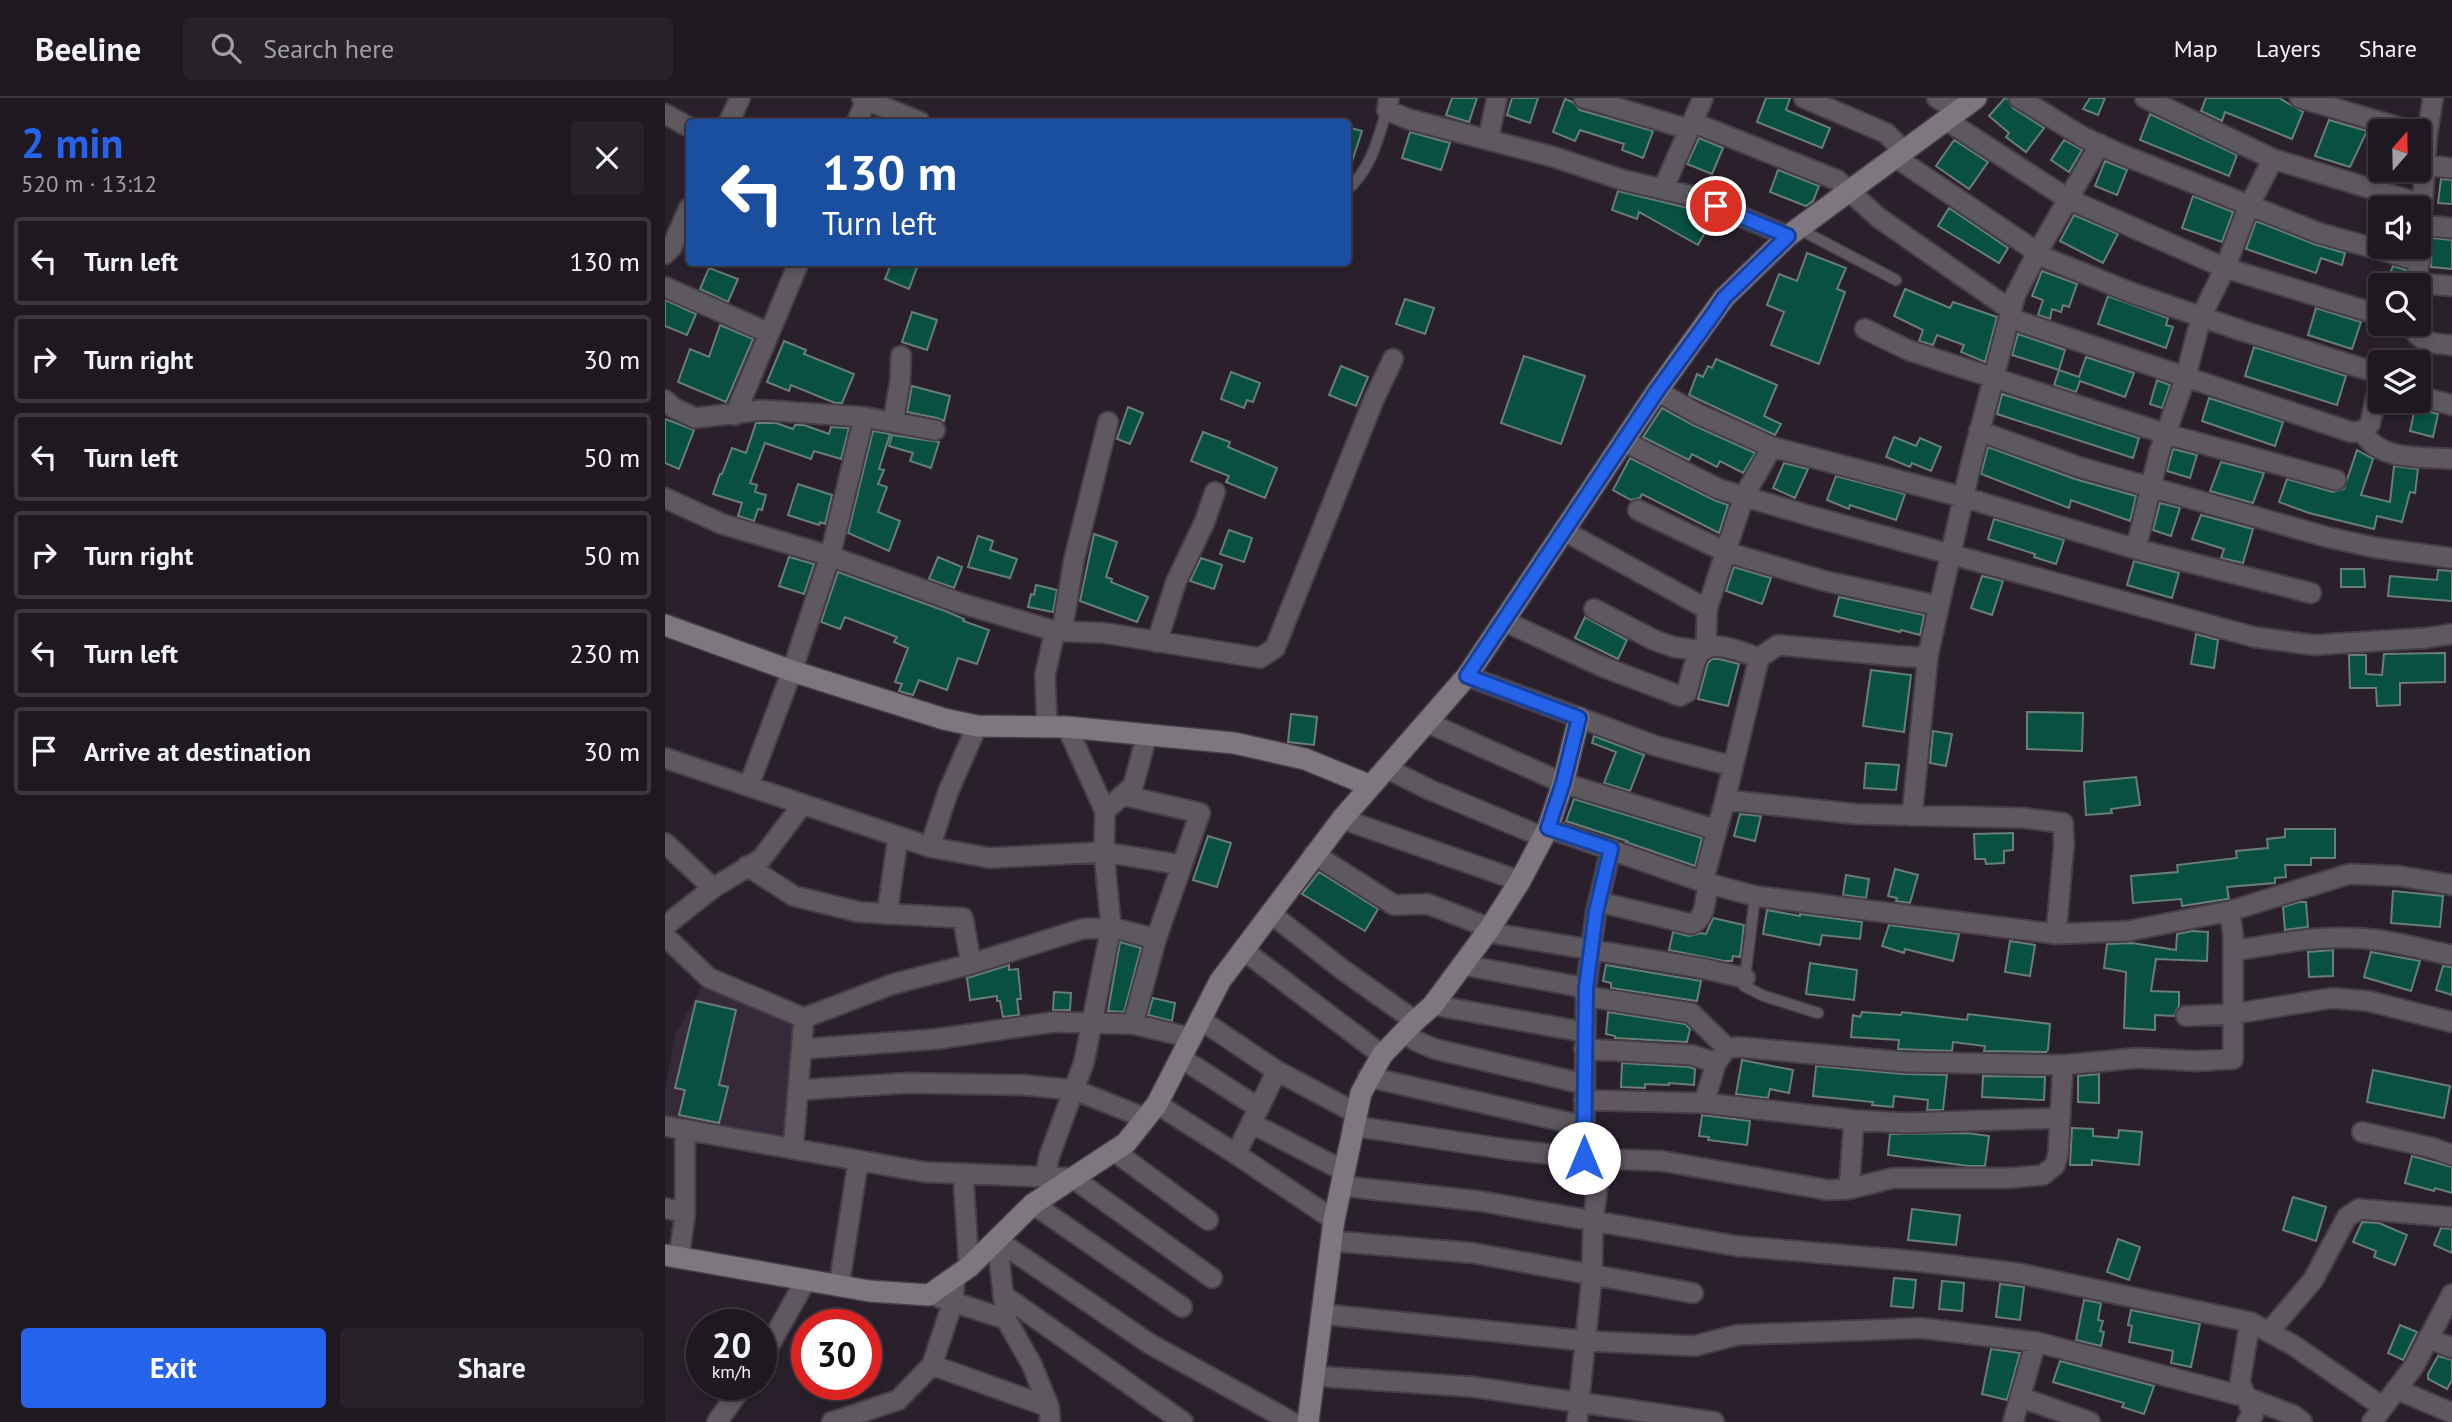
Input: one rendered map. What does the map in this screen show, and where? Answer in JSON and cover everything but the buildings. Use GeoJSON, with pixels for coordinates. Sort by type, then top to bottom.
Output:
{"type":"FeatureCollection","features":[{"type":"Feature","properties":{"kind":"street"},"geometry":{"type":"LineString","coordinates":[[1487,140],[1497,98]]}},
{"type":"Feature","properties":{"kind":"street"},"geometry":{"type":"LineString","coordinates":[[1584,98],[1690,125],[1837,180],[1889,225],[2010,314],[2351,432],[2363,431],[2369,424],[2372,413]]}},
{"type":"Feature","properties":{"kind":"street"},"geometry":{"type":"LineString","coordinates":[[1663,189],[1703,98]]}},
{"type":"Feature","properties":{"kind":"street"},"geometry":{"type":"LineString","coordinates":[[1804,98],[1886,133],[1899,154],[2037,253],[2132,293],[2368,370]]}},
{"type":"Feature","properties":{"kind":"street"},"geometry":{"type":"LineString","coordinates":[[1937,98],[1952,116],[2068,199],[2225,268],[2368,311]]}},
{"type":"Feature","properties":{"kind":"street"},"geometry":{"type":"LineString","coordinates":[[929,1295],[962,1272],[1033,1204],[1126,1143],[1151,1111],[1220,981],[1342,819],[1467,676],[1623,441],[1724,298],[1793,232],[1976,98]]}},
{"type":"Feature","properties":{"kind":"street"},"geometry":{"type":"LineString","coordinates":[[2019,98],[2099,144],[2249,206],[2319,233],[2420,261],[2418,273]]}},
{"type":"Feature","properties":{"kind":"street"},"geometry":{"type":"LineString","coordinates":[[2145,98],[2273,159],[2396,196]]}},
{"type":"Feature","properties":{"kind":"street"},"geometry":{"type":"LineString","coordinates":[[2300,98],[2369,119]]}},
{"type":"Feature","properties":{"kind":"street"},"geometry":{"type":"LineString","coordinates":[[2425,119],[2433,98]]}},
{"type":"Feature","properties":{"kind":"street"},"geometry":{"type":"LineString","coordinates":[[730,119],[738,99]]}},
{"type":"Feature","properties":{"kind":"street"},"geometry":{"type":"LineString","coordinates":[[858,119],[865,99],[913,119]]}},
{"type":"Feature","properties":{"kind":"street"},"geometry":{"type":"LineString","coordinates":[[1388,104],[1429,125],[1554,157],[1623,180],[1692,196],[1793,232]]}},
{"type":"Feature","properties":{"kind":"street"},"geometry":{"type":"LineString","coordinates":[[665,114],[686,125]]}},
{"type":"Feature","properties":{"kind":"street"},"geometry":{"type":"LineString","coordinates":[[1912,816],[1928,655],[1963,497],[2015,296],[2099,144]]}},
{"type":"Feature","properties":{"kind":"street"},"geometry":{"type":"LineString","coordinates":[[2136,549],[2158,453],[2186,376],[2201,317],[2225,268],[2249,206],[2273,159]]}},
{"type":"Feature","properties":{"kind":"street"},"geometry":{"type":"LineString","coordinates":[[2431,166],[2452,168]]}},
{"type":"Feature","properties":{"kind":"street"},"geometry":{"type":"LineString","coordinates":[[665,254],[672,247],[673,225],[686,211]]}},
{"type":"Feature","properties":{"kind":"street"},"geometry":{"type":"LineString","coordinates":[[2431,226],[2452,228]]}},
{"type":"Feature","properties":{"kind":"street"},"geometry":{"type":"LineString","coordinates":[[735,415],[797,266]]}},
{"type":"Feature","properties":{"kind":"street"},"geometry":{"type":"LineString","coordinates":[[2431,285],[2452,286]]}},
{"type":"Feature","properties":{"kind":"street"},"geometry":{"type":"LineString","coordinates":[[665,287],[769,333]]}},
{"type":"Feature","properties":{"kind":"street"},"geometry":{"type":"LineString","coordinates":[[1865,330],[1908,350],[2166,434],[2336,480]]}},
{"type":"Feature","properties":{"kind":"street"},"geometry":{"type":"LineString","coordinates":[[2421,336],[2425,341],[2452,345]]}},
{"type":"Feature","properties":{"kind":"street"},"geometry":{"type":"LineString","coordinates":[[893,422],[900,382],[901,356]]}},
{"type":"Feature","properties":{"kind":"street"},"geometry":{"type":"LineString","coordinates":[[665,498],[722,524],[830,556],[960,603],[1058,631],[1105,633],[1255,659],[1265,656],[1275,648],[1369,409],[1394,359]]}},
{"type":"Feature","properties":{"kind":"street"},"geometry":{"type":"LineString","coordinates":[[1657,391],[1699,415],[1772,447],[1963,497],[2136,549],[2311,593]]}},
{"type":"Feature","properties":{"kind":"street"},"geometry":{"type":"LineString","coordinates":[[2431,399],[2452,405]]}},
{"type":"Feature","properties":{"kind":"street"},"geometry":{"type":"LineString","coordinates":[[665,400],[674,408],[695,418],[762,410],[864,417],[935,430]]}},
{"type":"Feature","properties":{"kind":"street"},"geometry":{"type":"LineString","coordinates":[[749,785],[792,671],[830,556],[864,417]]}},
{"type":"Feature","properties":{"kind":"street"},"geometry":{"type":"LineString","coordinates":[[1045,1177],[1049,1157],[1084,1062],[1111,927],[1104,852],[1105,811],[1057,726],[1045,675],[1108,422]]}},
{"type":"Feature","properties":{"kind":"street"},"geometry":{"type":"LineString","coordinates":[[1979,431],[2079,467],[2327,537],[2377,548],[2452,558]]}},
{"type":"Feature","properties":{"kind":"street"},"geometry":{"type":"LineString","coordinates":[[2363,431],[2375,447],[2396,454],[2452,459]]}},
{"type":"Feature","properties":{"kind":"street"},"geometry":{"type":"LineString","coordinates":[[1623,441],[1719,489],[2253,637],[2313,645],[2452,634]]}},
{"type":"Feature","properties":{"kind":"street"},"geometry":{"type":"LineString","coordinates":[[1504,621],[1601,666],[1679,696],[1687,692],[1699,654],[1704,650],[1707,609],[1744,496],[1772,447]]}},
{"type":"Feature","properties":{"kind":"street"},"geometry":{"type":"LineString","coordinates":[[1157,642],[1177,582],[1215,492]]}},
{"type":"Feature","properties":{"kind":"street"},"geometry":{"type":"LineString","coordinates":[[1638,510],[1726,552],[1825,581],[1939,606]]}},
{"type":"Feature","properties":{"kind":"street"},"geometry":{"type":"LineString","coordinates":[[1564,531],[1707,609]]}},
{"type":"Feature","properties":{"kind":"street"},"geometry":{"type":"LineString","coordinates":[[1594,609],[1654,640],[1674,647],[1704,650],[1722,647],[1759,658]]}},
{"type":"Feature","properties":{"kind":"street"},"geometry":{"type":"LineString","coordinates":[[665,625],[792,671],[944,719],[977,726],[1057,726],[1234,743],[1305,758],[1371,786]]}},
{"type":"Feature","properties":{"kind":"street"},"geometry":{"type":"LineString","coordinates":[[1599,902],[1691,924],[1700,919],[1717,830],[1759,658],[1779,645],[1896,656],[1928,655]]}},
{"type":"Feature","properties":{"kind":"street"},"geometry":{"type":"LineString","coordinates":[[1467,676],[1656,746],[1732,766]]}},
{"type":"Feature","properties":{"kind":"street"},"geometry":{"type":"LineString","coordinates":[[1308,1422],[1333,1230],[1361,1093],[1382,1055],[1433,1005],[1490,928],[1520,881],[1546,832],[1563,783],[1579,718]]}},
{"type":"Feature","properties":{"kind":"street"},"geometry":{"type":"LineString","coordinates":[[1426,722],[1563,783],[1717,830]]}},
{"type":"Feature","properties":{"kind":"street"},"geometry":{"type":"LineString","coordinates":[[930,847],[948,792],[977,726]]}},
{"type":"Feature","properties":{"kind":"street"},"geometry":{"type":"LineString","coordinates":[[1105,811],[1133,786],[1147,735]]}},
{"type":"Feature","properties":{"kind":"street"},"geometry":{"type":"LineString","coordinates":[[665,758],[930,847],[990,858],[1104,852],[1182,865]]}},
{"type":"Feature","properties":{"kind":"street"},"geometry":{"type":"LineString","coordinates":[[1386,768],[1428,789],[1546,832],[1611,849],[1755,896],[2056,934],[2128,931],[2230,911],[2349,874],[2399,876],[2452,885]]}},
{"type":"Feature","properties":{"kind":"street"},"geometry":{"type":"LineString","coordinates":[[1122,795],[1200,813],[1156,939],[1133,1024]]}},
{"type":"Feature","properties":{"kind":"street"},"geometry":{"type":"LineString","coordinates":[[1725,800],[1856,814],[2024,818],[2063,823],[2064,844],[2056,934]]}},
{"type":"Feature","properties":{"kind":"street"},"geometry":{"type":"LineString","coordinates":[[665,926],[713,888],[762,858],[802,805]]}},
{"type":"Feature","properties":{"kind":"street"},"geometry":{"type":"LineString","coordinates":[[1342,819],[1520,881]]}},
{"type":"Feature","properties":{"kind":"street"},"geometry":{"type":"LineString","coordinates":[[887,914],[898,837]]}},
{"type":"Feature","properties":{"kind":"street"},"geometry":{"type":"LineString","coordinates":[[665,843],[713,888]]}},
{"type":"Feature","properties":{"kind":"street"},"geometry":{"type":"LineString","coordinates":[[1578,1412],[1587,1341],[1593,1222],[1592,1158],[1584,1126],[1585,992],[1590,948],[1611,849]]}},
{"type":"Feature","properties":{"kind":"street"},"geometry":{"type":"LineString","coordinates":[[1314,854],[1394,905],[1427,904],[1490,928],[1498,934],[1590,948],[1745,978]]}},
{"type":"Feature","properties":{"kind":"street"},"geometry":{"type":"LineString","coordinates":[[747,866],[794,896],[859,912],[963,918],[971,964]]}},
{"type":"Feature","properties":{"kind":"street"},"geometry":{"type":"LineString","coordinates":[[1433,1005],[1584,1040],[1692,1055],[1722,1056],[1738,1047],[1905,1062],[2063,1065],[2137,1058],[2232,1059],[2233,951],[2230,911]]}},
{"type":"Feature","properties":{"kind":"street"},"geometry":{"type":"LineString","coordinates":[[1271,913],[1409,1026],[1416,1041],[1435,1049],[1584,1092],[1854,1120],[1934,1123],[2060,1118]]}},
{"type":"Feature","properties":{"kind":"street"},"geometry":{"type":"LineString","coordinates":[[665,936],[709,978],[804,1018],[893,984],[971,964],[1082,929],[1111,927],[1156,939]]}},
{"type":"Feature","properties":{"kind":"street"},"geometry":{"type":"LineString","coordinates":[[2233,951],[2297,940],[2335,937],[2378,940],[2452,955]]}},
{"type":"Feature","properties":{"kind":"street"},"geometry":{"type":"LineString","coordinates":[[1243,950],[1382,1055]]}},
{"type":"Feature","properties":{"kind":"street"},"geometry":{"type":"LineString","coordinates":[[1463,965],[1691,1013],[1700,1020],[1722,1056]]}},
{"type":"Feature","properties":{"kind":"street"},"geometry":{"type":"LineString","coordinates":[[2186,1016],[2233,1014],[2332,998],[2368,1001],[2452,1022]]}},
{"type":"Feature","properties":{"kind":"street"},"geometry":{"type":"LineString","coordinates":[[793,1149],[804,1018]]}},
{"type":"Feature","properties":{"kind":"street"},"geometry":{"type":"LineString","coordinates":[[802,1049],[937,1039],[1054,1022],[1092,1021],[1196,1029],[1277,1071],[1354,1119],[1506,1149],[1592,1158],[1662,1161],[1817,1188],[1849,1188],[1893,1178],[2010,1178],[2043,1175],[2051,1170],[2057,1160],[2063,1065]]}},
{"type":"Feature","properties":{"kind":"street"},"geometry":{"type":"LineString","coordinates":[[1704,1103],[1722,1056]]}},
{"type":"Feature","properties":{"kind":"street"},"geometry":{"type":"LineString","coordinates":[[1181,1058],[1343,1178],[1737,1245],[2017,1273],[2250,1322],[2293,1345],[2378,1415],[2413,1366],[2452,1294]]}},
{"type":"Feature","properties":{"kind":"street"},"geometry":{"type":"LineString","coordinates":[[1236,1154],[1277,1071]]}},
{"type":"Feature","properties":{"kind":"street"},"geometry":{"type":"LineString","coordinates":[[1368,1077],[1584,1126]]}},
{"type":"Feature","properties":{"kind":"street"},"geometry":{"type":"LineString","coordinates":[[798,1090],[907,1083],[1024,1085],[1075,1090],[1151,1111],[1236,1154],[1333,1230],[1693,1293]]}},
{"type":"Feature","properties":{"kind":"street"},"geometry":{"type":"LineString","coordinates":[[1849,1188],[1854,1120]]}},
{"type":"Feature","properties":{"kind":"street"},"geometry":{"type":"LineString","coordinates":[[665,1126],[924,1172],[1073,1178],[1212,1278]]}},
{"type":"Feature","properties":{"kind":"street"},"geometry":{"type":"LineString","coordinates":[[685,1129],[685,1213],[672,1256],[869,1291],[929,1295],[1006,1319]]}},
{"type":"Feature","properties":{"kind":"street"},"geometry":{"type":"LineString","coordinates":[[2362,1132],[2434,1148],[2452,1155]]}},
{"type":"Feature","properties":{"kind":"street"},"geometry":{"type":"LineString","coordinates":[[1114,1151],[1208,1220]]}},
{"type":"Feature","properties":{"kind":"street"},"geometry":{"type":"LineString","coordinates":[[839,1286],[858,1162]]}},
{"type":"Feature","properties":{"kind":"street"},"geometry":{"type":"LineString","coordinates":[[832,1422],[898,1399],[932,1366],[962,1272],[963,1174]]}},
{"type":"Feature","properties":{"kind":"street"},"geometry":{"type":"LineString","coordinates":[[1033,1204],[1182,1307]]}},
{"type":"Feature","properties":{"kind":"street"},"geometry":{"type":"LineString","coordinates":[[665,1208],[685,1213]]}},
{"type":"Feature","properties":{"kind":"street"},"geometry":{"type":"LineString","coordinates":[[2269,1332],[2313,1280],[2347,1217],[2354,1211],[2359,1209],[2452,1217]]}},
{"type":"Feature","properties":{"kind":"street"},"geometry":{"type":"LineString","coordinates":[[997,1240],[1006,1319],[1032,1364],[1049,1415]]}},
{"type":"Feature","properties":{"kind":"street"},"geometry":{"type":"LineString","coordinates":[[997,1240],[1150,1343],[1292,1422]]}},
{"type":"Feature","properties":{"kind":"street"},"geometry":{"type":"LineString","coordinates":[[777,1332],[806,1280]]}},
{"type":"Feature","properties":{"kind":"street"},"geometry":{"type":"LineString","coordinates":[[1003,1295],[1183,1422]]}},
{"type":"Feature","properties":{"kind":"street"},"geometry":{"type":"LineString","coordinates":[[1321,1314],[1587,1341],[1695,1346],[1737,1335],[1920,1328],[2036,1342],[2246,1398],[2293,1415],[2302,1422]]}},
{"type":"Feature","properties":{"kind":"street"},"geometry":{"type":"LineString","coordinates":[[2247,1422],[2253,1415],[2240,1382],[2250,1322]]}},
{"type":"Feature","properties":{"kind":"street"},"geometry":{"type":"LineString","coordinates":[[2428,1338],[2452,1348]]}},
{"type":"Feature","properties":{"kind":"street"},"geometry":{"type":"LineString","coordinates":[[2014,1422],[2036,1342]]}},
{"type":"Feature","properties":{"kind":"street"},"geometry":{"type":"LineString","coordinates":[[932,1366],[1049,1415]]}},
{"type":"Feature","properties":{"kind":"street"},"geometry":{"type":"LineString","coordinates":[[1314,1376],[1474,1387],[1578,1412],[1714,1422]]}},
{"type":"Feature","properties":{"kind":"street"},"geometry":{"type":"LineString","coordinates":[[2396,1389],[2452,1413]]}},
{"type":"Feature","properties":{"kind":"street"},"geometry":{"type":"LineString","coordinates":[[2020,1397],[2090,1422]]}},
{"type":"Feature","properties":{"kind":"street"},"geometry":{"type":"LineString","coordinates":[[717,1422],[733,1400]]}},
{"type":"Feature","properties":{"kind":"lane"},"geometry":{"type":"LineString","coordinates":[[1351,186],[1365,170],[1377,143],[1388,104]]}},
{"type":"Feature","properties":{"kind":"lane"},"geometry":{"type":"LineString","coordinates":[[1793,232],[1896,279]]}},
{"type":"Feature","properties":{"kind":"lane"},"geometry":{"type":"LineString","coordinates":[[1755,896],[1744,986],[1818,1013]]}},
{"type":"Feature","properties":{"kind":"shaded area"},"geometry":{"type":"Polygon","coordinates":[[[702,986],[797,1022],[788,1135],[665,1118],[665,1089],[676,1033],[702,986]]]}},
{"type":"Feature","properties":{"kind":"route"},"geometry":{"type":"LineString","coordinates":[[1584,1158],[1586,988],[1596,912],[1611,849],[1548,828],[1563,783],[1579,718],[1467,676],[1657,391],[1724,298],[1788,236],[1716,206]]}}]}
